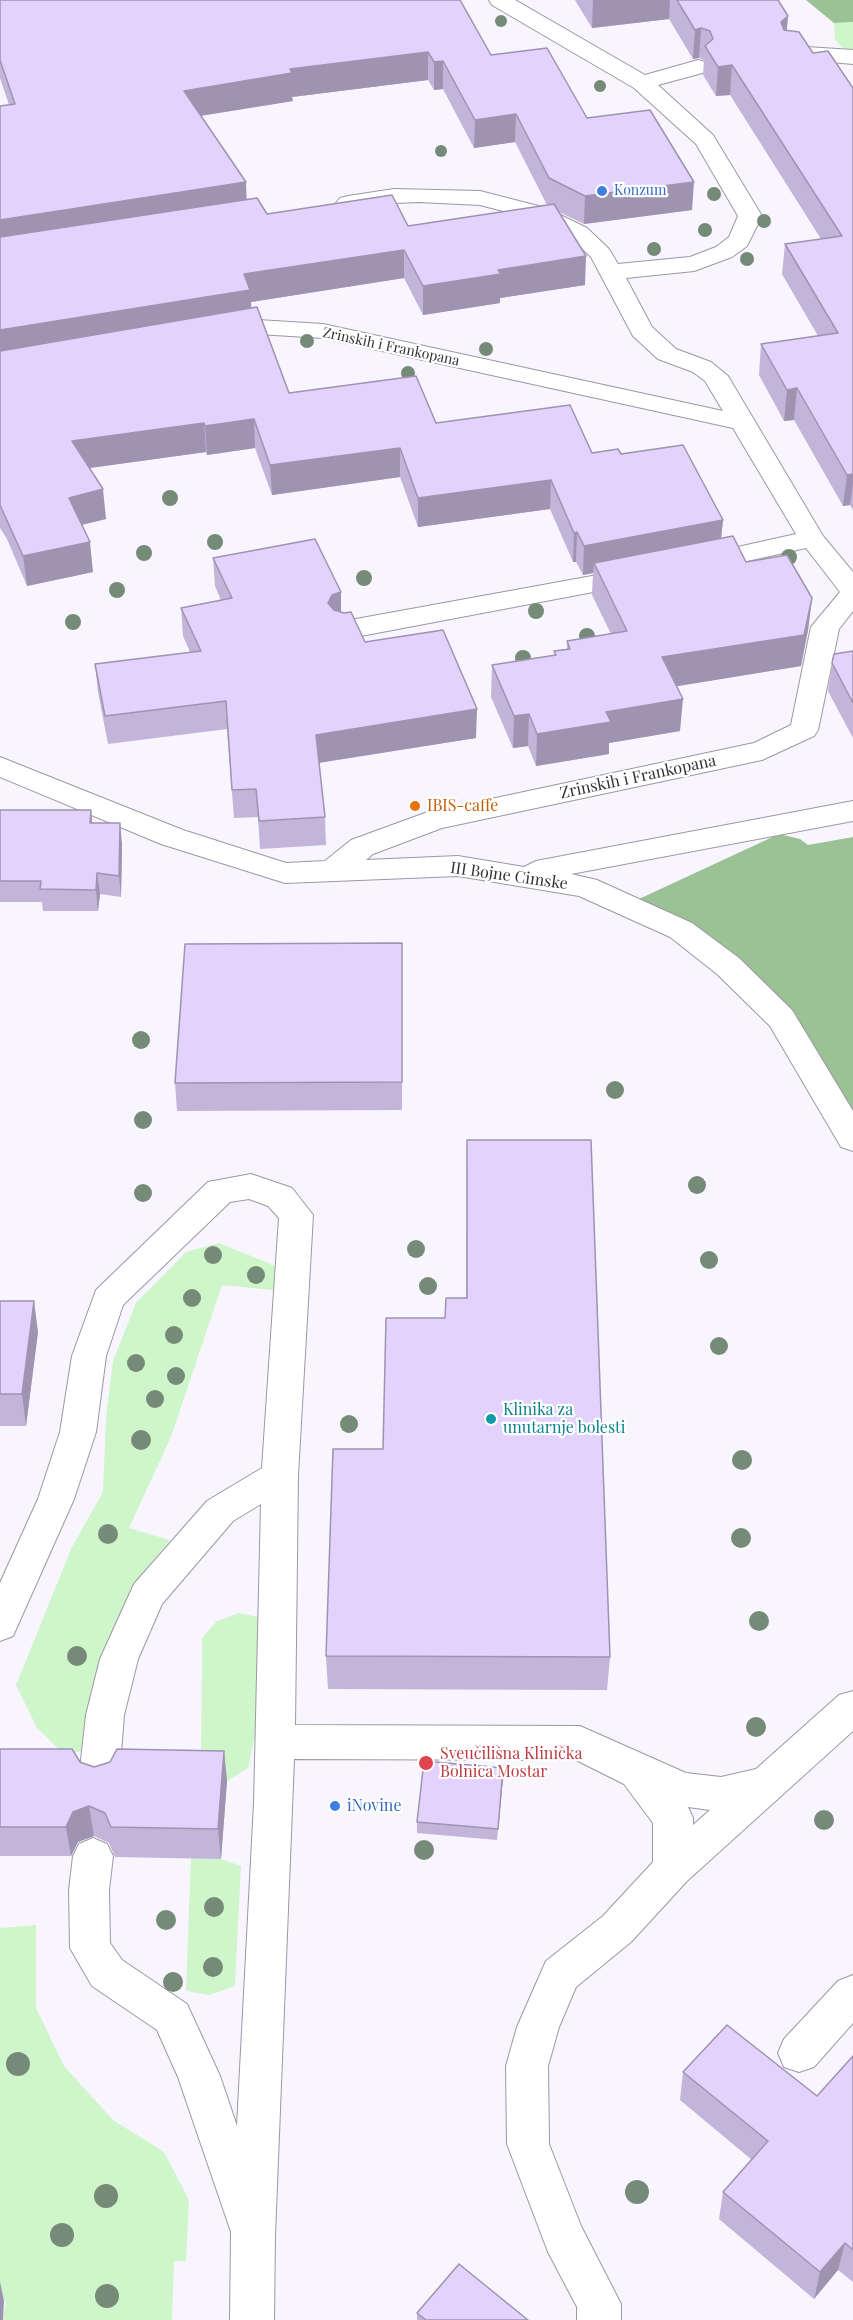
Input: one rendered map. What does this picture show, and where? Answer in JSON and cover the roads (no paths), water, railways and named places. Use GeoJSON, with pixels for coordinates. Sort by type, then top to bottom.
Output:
{"type":"FeatureCollection","features":[{"type":"Feature","properties":{"kind":"street"},"geometry":{"type":"LineString","coordinates":[[500,0],[642,83],[705,140],[750,216],[739,241],[724,252],[694,264],[610,272]]}},
{"type":"Feature","properties":{"kind":"street"},"geometry":{"type":"LineString","coordinates":[[791,53],[850,60]]}},
{"type":"Feature","properties":{"kind":"street"},"geometry":{"type":"LineString","coordinates":[[642,83],[698,67]]}},
{"type":"Feature","properties":{"kind":"street","name":"Zrinskih i Frankopana"},"geometry":{"type":"LineString","coordinates":[[325,207],[394,196],[480,198],[537,213],[579,233],[601,254],[642,331],[667,354],[702,368],[715,376],[812,539],[853,592],[825,627],[804,730],[762,751],[435,820],[362,847],[333,871]]}},
{"type":"Feature","properties":{"kind":"street","name":"Zrinskih i Frankopana"},"geometry":{"type":"LineString","coordinates":[[199,337],[258,327],[323,331],[744,423]]}},
{"type":"Feature","properties":{"kind":"street"},"geometry":{"type":"LineString","coordinates":[[345,630],[667,570],[812,539]]}},
{"type":"Feature","properties":{"kind":"street","name":"III Bojne Cimske"},"geometry":{"type":"LineString","coordinates":[[0,766],[172,837],[285,873],[458,866],[586,887],[681,930],[728,966],[781,1018],[853,1139]]}},
{"type":"Feature","properties":{"kind":"street"},"geometry":{"type":"LineString","coordinates":[[515,875],[853,811]]}},
{"type":"Feature","properties":{"kind":"street"},"geometry":{"type":"LineString","coordinates":[[0,1625],[56,1499],[78,1431],[89,1356],[108,1299],[220,1191],[250,1186],[280,1197],[296,1215],[280,1475],[274,1803],[253,2235],[252,2320]]}},
{"type":"Feature","properties":{"kind":"street"},"geometry":{"type":"LineString","coordinates":[[99,1778],[105,1715],[119,1659],[147,1595],[220,1511],[280,1475]]}},
{"type":"Feature","properties":{"kind":"street"},"geometry":{"type":"LineString","coordinates":[[599,2320],[599,2304],[562,2237],[528,2144],[527,2066],[538,2027],[561,1974],[617,1929],[673,1868],[853,1707]]}},
{"type":"Feature","properties":{"kind":"street"},"geometry":{"type":"LineString","coordinates":[[275,1742],[580,1743],[638,1772],[684,1790],[721,1794],[767,1784]]}},
{"type":"Feature","properties":{"kind":"street"},"geometry":{"type":"LineString","coordinates":[[638,1772],[673,1818],[673,1868]]}},
{"type":"Feature","properties":{"kind":"street"},"geometry":{"type":"LineString","coordinates":[[93,1856],[89,1890],[90,1947],[107,1973],[172,2017],[199,2076],[253,2235]]}},
{"type":"Feature","properties":{"kind":"street"},"geometry":{"type":"LineString","coordinates":[[799,2053],[853,1994]]}},
{"type":"Feature","properties":{"kind":"place","name":"Konzum"},"geometry":{"type":"Point","coordinates":[602,191]}},
{"type":"Feature","properties":{"kind":"place","name":"IBIS-caffe"},"geometry":{"type":"Point","coordinates":[415,806]}},
{"type":"Feature","properties":{"kind":"place","name":"Klinika za unutarnje bolesti"},"geometry":{"type":"Point","coordinates":[491,1419]}},
{"type":"Feature","properties":{"kind":"place","name":"Sveučilišna Klinička Bolnica Mostar"},"geometry":{"type":"Point","coordinates":[426,1763]}},
{"type":"Feature","properties":{"kind":"place","name":"iNovine"},"geometry":{"type":"Point","coordinates":[335,1806]}}]}
